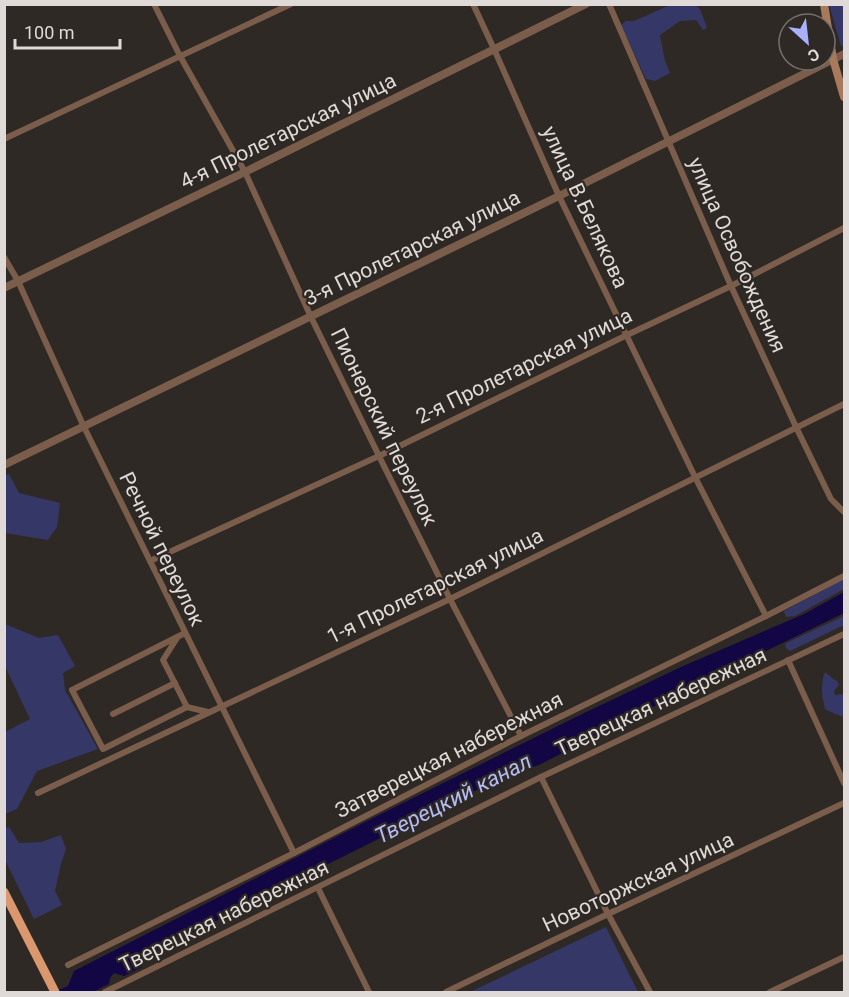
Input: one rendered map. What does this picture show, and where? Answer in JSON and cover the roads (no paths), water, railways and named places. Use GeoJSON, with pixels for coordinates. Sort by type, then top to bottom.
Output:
{"type":"FeatureCollection","features":[{"type":"Feature","properties":{"kind":"highway"},"geometry":{"type":"LineString","coordinates":[[4,892],[55,993]]}},
{"type":"Feature","properties":{"kind":"main road"},"geometry":{"type":"LineString","coordinates":[[837,72],[844,97]]}},
{"type":"Feature","properties":{"kind":"street","name":"Пионерский переулок"},"geometry":{"type":"LineString","coordinates":[[154,4],[180,56],[245,172],[379,456],[521,736]]}},
{"type":"Feature","properties":{"kind":"street"},"geometry":{"type":"LineString","coordinates":[[4,140],[291,4]]}},
{"type":"Feature","properties":{"kind":"street","name":"улица В.Белякова"},"geometry":{"type":"LineString","coordinates":[[473,4],[559,196],[695,477],[766,616]]}},
{"type":"Feature","properties":{"kind":"street","name":"4-я Пролетарская улица"},"geometry":{"type":"LineString","coordinates":[[4,288],[586,4]]}},
{"type":"Feature","properties":{"kind":"street","name":"улица Освобождения"},"geometry":{"type":"LineString","coordinates":[[609,4],[731,286],[797,429],[831,499],[844,512]]}},
{"type":"Feature","properties":{"kind":"street","name":"3-я Пролетарская улица"},"geometry":{"type":"LineString","coordinates":[[4,465],[559,196],[807,72]]}},
{"type":"Feature","properties":{"kind":"street","name":"2-я Пролетарская улица"},"geometry":{"type":"LineString","coordinates":[[150,561],[379,456],[731,286],[844,228]]}},
{"type":"Feature","properties":{"kind":"street","name":"Речной переулок"},"geometry":{"type":"LineString","coordinates":[[4,257],[18,281],[84,426],[294,853]]}},
{"type":"Feature","properties":{"kind":"street","name":"1-я Пролетарская улица"},"geometry":{"type":"LineString","coordinates":[[38,793],[450,599],[844,404]]}},
{"type":"Feature","properties":{"kind":"street","name":"Затверецкая набережная"},"geometry":{"type":"LineString","coordinates":[[68,965],[844,576]]}},
{"type":"Feature","properties":{"kind":"street"},"geometry":{"type":"LineString","coordinates":[[185,633],[72,690],[103,749],[187,707],[209,712]]}},
{"type":"Feature","properties":{"kind":"street","name":"Тверецкая набережная"},"geometry":{"type":"LineString","coordinates":[[105,993],[541,777],[844,634]]}},
{"type":"Feature","properties":{"kind":"street"},"geometry":{"type":"LineString","coordinates":[[178,638],[163,660],[187,707]]}},
{"type":"Feature","properties":{"kind":"street"},"geometry":{"type":"LineString","coordinates":[[788,660],[844,783]]}},
{"type":"Feature","properties":{"kind":"street"},"geometry":{"type":"LineString","coordinates":[[113,714],[175,683]]}},
{"type":"Feature","properties":{"kind":"street"},"geometry":{"type":"LineString","coordinates":[[541,777],[608,914],[650,993]]}},
{"type":"Feature","properties":{"kind":"street","name":"Новоторжская улица"},"geometry":{"type":"LineString","coordinates":[[446,993],[844,803]]}},
{"type":"Feature","properties":{"kind":"street"},"geometry":{"type":"LineString","coordinates":[[318,888],[369,993]]}},
{"type":"Feature","properties":{"kind":"street"},"geometry":{"type":"LineString","coordinates":[[770,993],[844,957]]}},
{"type":"Feature","properties":{"kind":"water","name":"Тверецкий канал"},"geometry":{"type":"Polygon","coordinates":[[[844,592],[844,613],[539,765],[503,777],[312,872],[302,878],[300,887],[292,891],[280,889],[142,958],[142,967],[124,976],[114,973],[109,984],[93,992],[54,992],[68,986],[74,971],[379,815],[578,716],[681,667],[804,614],[844,592]]]}}]}
